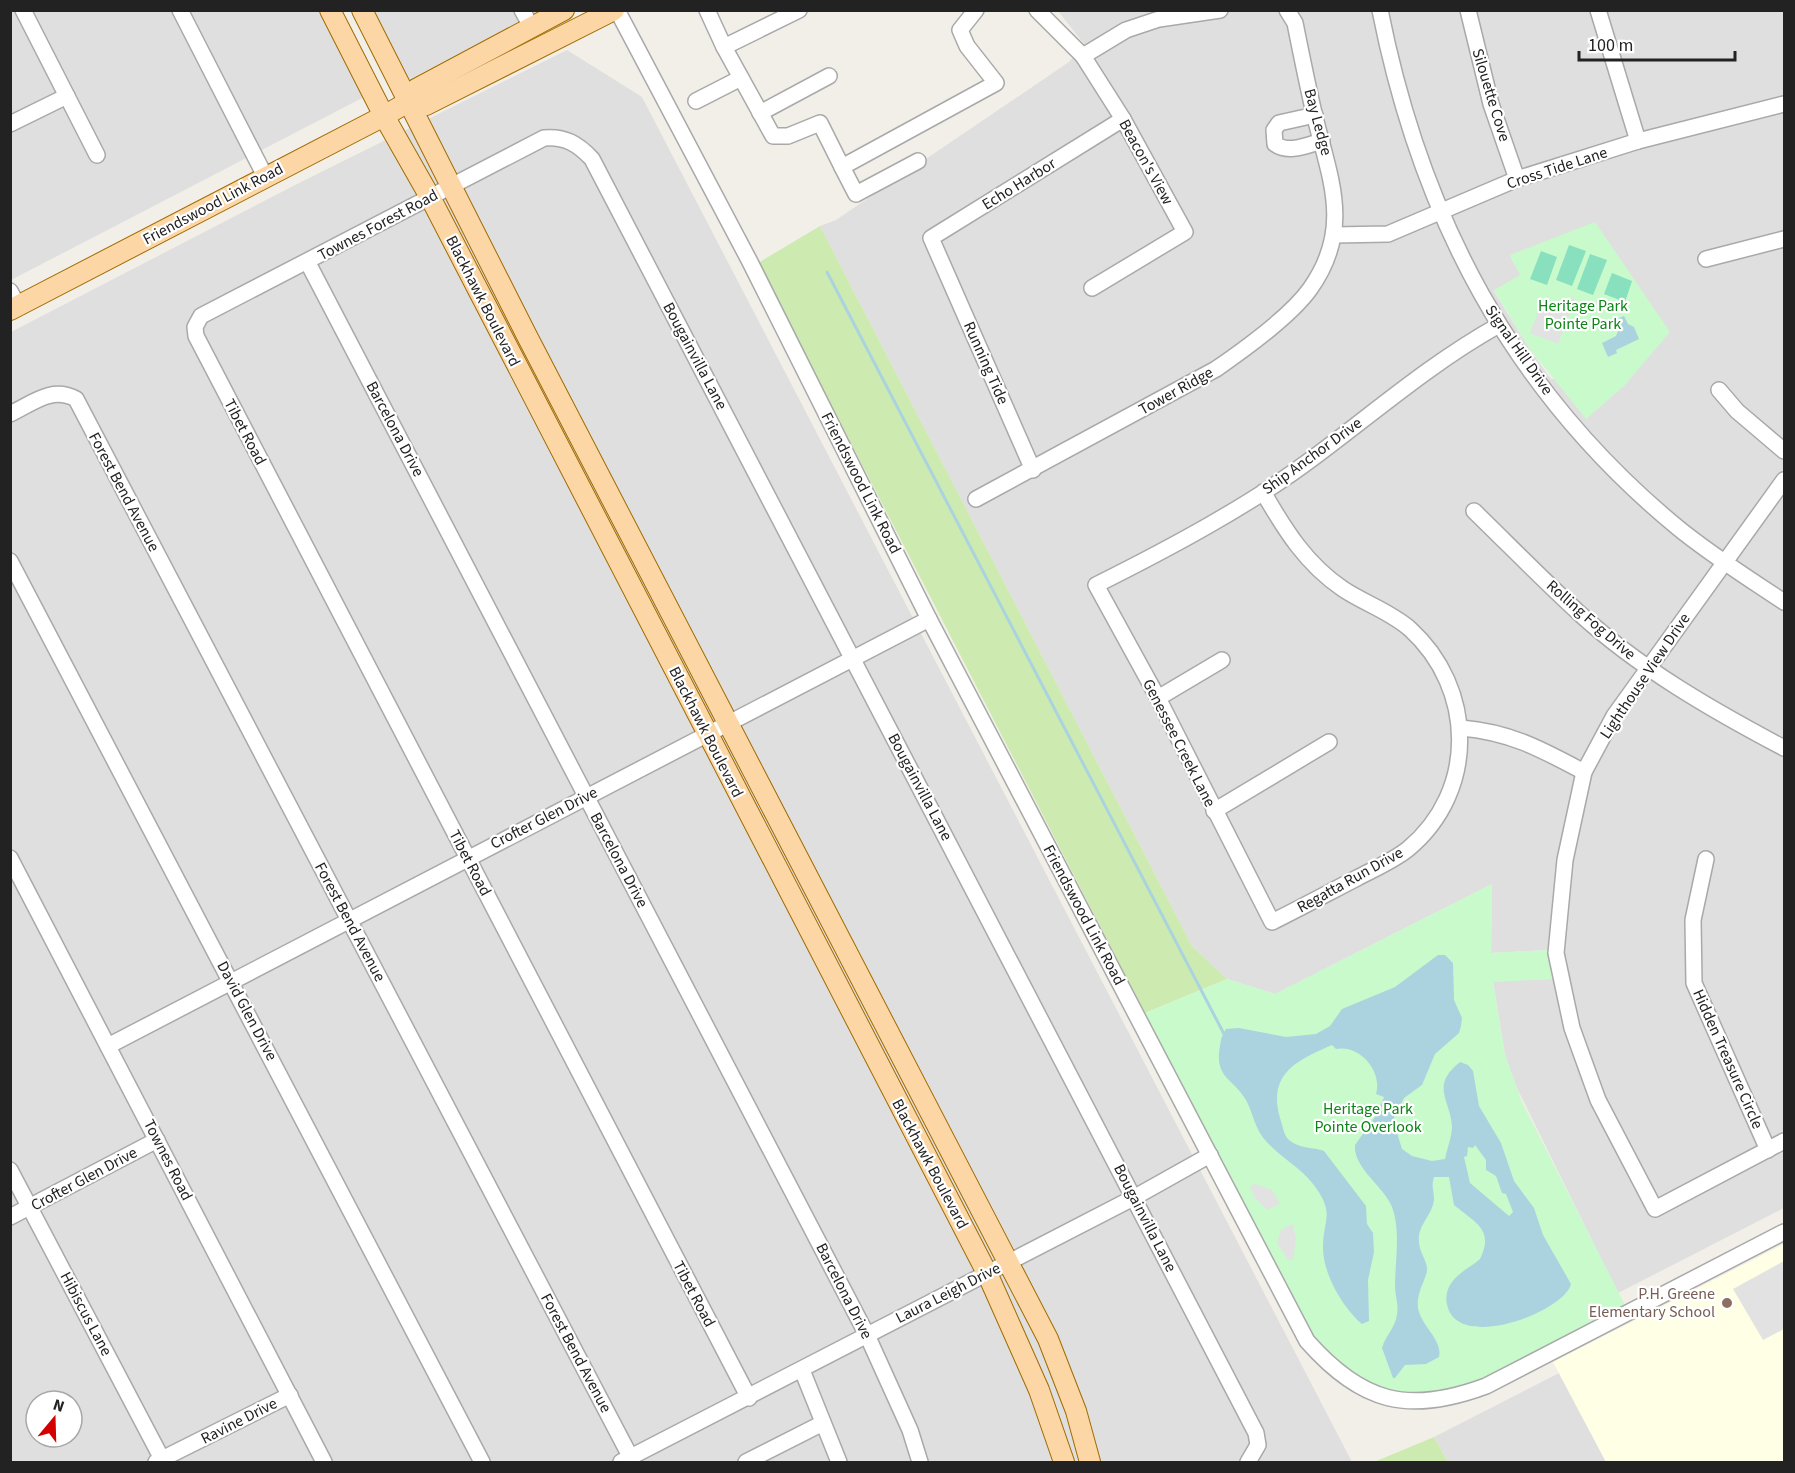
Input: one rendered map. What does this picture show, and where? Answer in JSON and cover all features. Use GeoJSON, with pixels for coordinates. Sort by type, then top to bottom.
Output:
{"type":"FeatureCollection","features":[{"type":"Feature","properties":{"kind":"main road","name":"Blackhawk Boulevard"},"geometry":{"type":"LineString","coordinates":[[330,10],[384,116],[430,197],[634,595],[987,1273],[1039,1390],[1064,1462]]}},
{"type":"Feature","properties":{"kind":"main road","name":"Blackhawk Boulevard"},"geometry":{"type":"LineString","coordinates":[[362,10],[412,100],[451,186],[527,336],[1048,1339],[1076,1411],[1090,1462]]}},
{"type":"Feature","properties":{"kind":"main road","name":"Friendswood Link Road"},"geometry":{"type":"LineString","coordinates":[[13,302],[384,116],[412,100],[416,89],[564,10]]}},
{"type":"Feature","properties":{"kind":"main road","name":"Friendswood Link Road"},"geometry":{"type":"LineString","coordinates":[[412,100],[426,105],[616,10]]}},
{"type":"Feature","properties":{"kind":"main road"},"geometry":{"type":"LineString","coordinates":[[506,345],[527,336]]}},
{"type":"Feature","properties":{"kind":"main road"},"geometry":{"type":"LineString","coordinates":[[569,468],[591,459]]}},
{"type":"Feature","properties":{"kind":"main road"},"geometry":{"type":"LineString","coordinates":[[634,595],[656,583]]}},
{"type":"Feature","properties":{"kind":"main road"},"geometry":{"type":"LineString","coordinates":[[792,900],[815,888]]}},
{"type":"Feature","properties":{"kind":"main road"},"geometry":{"type":"LineString","coordinates":[[858,1025],[880,1014]]}},
{"type":"Feature","properties":{"kind":"street"},"geometry":{"type":"LineString","coordinates":[[23,10],[97,155]]}},
{"type":"Feature","properties":{"kind":"street"},"geometry":{"type":"LineString","coordinates":[[180,10],[266,176]]}},
{"type":"Feature","properties":{"kind":"street"},"geometry":{"type":"LineString","coordinates":[[522,10],[532,28]]}},
{"type":"Feature","properties":{"kind":"street","name":"Friendswood Link Road"},"geometry":{"type":"LineString","coordinates":[[616,10],[750,262],[929,619],[1307,1341],[1342,1377],[1365,1390],[1390,1400],[1415,1402],[1447,1399],[1486,1386],[1785,1232]]}},
{"type":"Feature","properties":{"kind":"street"},"geometry":{"type":"LineString","coordinates":[[706,10],[773,136],[788,136],[820,123],[856,194],[918,161]]}},
{"type":"Feature","properties":{"kind":"street"},"geometry":{"type":"LineString","coordinates":[[724,47],[799,10]]}},
{"type":"Feature","properties":{"kind":"street"},"geometry":{"type":"LineString","coordinates":[[842,167],[996,83],[967,46],[960,30],[976,10]]}},
{"type":"Feature","properties":{"kind":"street","name":"Beacon's View"},"geometry":{"type":"LineString","coordinates":[[1037,10],[1083,56],[1123,119],[1185,232],[1092,288]]}},
{"type":"Feature","properties":{"kind":"street"},"geometry":{"type":"LineString","coordinates":[[1083,56],[1126,30],[1160,19],[1220,10]]}},
{"type":"Feature","properties":{"kind":"street","name":"Bay Ledge"},"geometry":{"type":"LineString","coordinates":[[1287,10],[1295,23],[1315,115],[1333,177],[1334,235]]}},
{"type":"Feature","properties":{"kind":"street","name":"Signal Hill Drive"},"geometry":{"type":"LineString","coordinates":[[1380,10],[1405,116],[1439,213],[1499,326],[1543,387],[1615,469],[1677,526],[1724,562],[1785,602]]}},
{"type":"Feature","properties":{"kind":"street","name":"Silouette Cove"},"geometry":{"type":"LineString","coordinates":[[1468,10],[1491,104],[1517,179]]}},
{"type":"Feature","properties":{"kind":"street"},"geometry":{"type":"LineString","coordinates":[[1598,10],[1638,141]]}},
{"type":"Feature","properties":{"kind":"street"},"geometry":{"type":"LineString","coordinates":[[760,113],[829,76]]}},
{"type":"Feature","properties":{"kind":"street"},"geometry":{"type":"LineString","coordinates":[[696,101],[741,78]]}},
{"type":"Feature","properties":{"kind":"street"},"geometry":{"type":"LineString","coordinates":[[10,124],[67,96]]}},
{"type":"Feature","properties":{"kind":"street","name":"Cross Tide Lane"},"geometry":{"type":"LineString","coordinates":[[1334,235],[1388,234],[1517,179],[1638,141],[1785,104]]}},
{"type":"Feature","properties":{"kind":"street"},"geometry":{"type":"LineString","coordinates":[[1315,115],[1279,123],[1274,130],[1275,144],[1281,148],[1292,149],[1322,141]]}},
{"type":"Feature","properties":{"kind":"street","name":"Echo Harbor"},"geometry":{"type":"LineString","coordinates":[[939,256],[931,238],[1123,119]]}},
{"type":"Feature","properties":{"kind":"street","name":"Townes Forest Road"},"geometry":{"type":"LineString","coordinates":[[195,327],[201,316],[308,263],[544,138],[567,139]]}},
{"type":"Feature","properties":{"kind":"street","name":"Bougainvilla Lane"},"geometry":{"type":"LineString","coordinates":[[567,139],[581,147],[592,159],[1135,1197],[1256,1433],[1258,1445],[1248,1462]]}},
{"type":"Feature","properties":{"kind":"street","name":"Tower Ridge"},"geometry":{"type":"LineString","coordinates":[[976,499],[1033,471],[1216,369],[1241,352],[1310,289],[1324,264],[1334,235]]}},
{"type":"Feature","properties":{"kind":"street"},"geometry":{"type":"LineString","coordinates":[[1706,259],[1785,239]]}},
{"type":"Feature","properties":{"kind":"street","name":"Running Tide"},"geometry":{"type":"LineString","coordinates":[[939,256],[1033,471]]}},
{"type":"Feature","properties":{"kind":"street","name":"Barcelona Drive"},"geometry":{"type":"LineString","coordinates":[[308,263],[867,1335],[910,1430],[920,1462]]}},
{"type":"Feature","properties":{"kind":"street","name":"Ship Anchor Drive"},"geometry":{"type":"LineString","coordinates":[[1117,574],[1263,492],[1312,459],[1423,372],[1499,326]]}},
{"type":"Feature","properties":{"kind":"street","name":"Tibet Road"},"geometry":{"type":"LineString","coordinates":[[195,327],[196,336],[748,1398]]}},
{"type":"Feature","properties":{"kind":"street"},"geometry":{"type":"LineString","coordinates":[[1719,390],[1744,418],[1785,451]]}},
{"type":"Feature","properties":{"kind":"street","name":"Forest Bend Avenue"},"geometry":{"type":"LineString","coordinates":[[10,414],[52,393],[64,393],[76,399],[626,1460]]}},
{"type":"Feature","properties":{"kind":"street","name":"Lighthouse View Drive"},"geometry":{"type":"LineString","coordinates":[[1768,1150],[1655,1209],[1598,1100],[1572,1029],[1556,953],[1565,860],[1584,771],[1614,716],[1785,480]]}},
{"type":"Feature","properties":{"kind":"street","name":"Regatta Run Drive"},"geometry":{"type":"LineString","coordinates":[[1263,492],[1302,555],[1344,590],[1408,627],[1431,652],[1454,697],[1461,728],[1452,785],[1428,830],[1388,862],[1272,922]]}},
{"type":"Feature","properties":{"kind":"street","name":"Rolling Fog Drive"},"geometry":{"type":"LineString","coordinates":[[1474,511],[1580,614],[1649,669],[1700,701],[1785,748]]}},
{"type":"Feature","properties":{"kind":"street","name":"David Glen Drive"},"geometry":{"type":"LineString","coordinates":[[10,561],[482,1462]]}},
{"type":"Feature","properties":{"kind":"street","name":"Genessee Creek Lane"},"geometry":{"type":"LineString","coordinates":[[1117,574],[1096,585],[1158,698],[1272,922]]}},
{"type":"Feature","properties":{"kind":"street","name":"Crofter Glen Drive"},"geometry":{"type":"LineString","coordinates":[[108,1046],[586,795],[929,619]]}},
{"type":"Feature","properties":{"kind":"street"},"geometry":{"type":"LineString","coordinates":[[1158,698],[1222,660]]}},
{"type":"Feature","properties":{"kind":"street"},"geometry":{"type":"LineString","coordinates":[[1461,728],[1487,730],[1515,737],[1584,771]]}},
{"type":"Feature","properties":{"kind":"street"},"geometry":{"type":"LineString","coordinates":[[1214,812],[1329,742]]}},
{"type":"Feature","properties":{"kind":"street","name":"Townes Road"},"geometry":{"type":"LineString","coordinates":[[10,858],[324,1462]]}},
{"type":"Feature","properties":{"kind":"street","name":"Hidden Treasure Circle"},"geometry":{"type":"LineString","coordinates":[[1706,859],[1693,920],[1694,983],[1768,1150]]}},
{"type":"Feature","properties":{"kind":"street","name":"Crofter Glen Drive"},"geometry":{"type":"LineString","coordinates":[[10,1217],[157,1140]]}},
{"type":"Feature","properties":{"kind":"street"},"geometry":{"type":"LineString","coordinates":[[1768,1150],[1785,1141]]}},
{"type":"Feature","properties":{"kind":"street","name":"Laura Leigh Drive"},"geometry":{"type":"LineString","coordinates":[[626,1460],[1135,1197],[1210,1155]]}},
{"type":"Feature","properties":{"kind":"street","name":"Hibiscus Lane"},"geometry":{"type":"LineString","coordinates":[[10,1170],[159,1461]]}},
{"type":"Feature","properties":{"kind":"street"},"geometry":{"type":"LineString","coordinates":[[802,1370],[838,1462]]}},
{"type":"Feature","properties":{"kind":"street","name":"Ravine Drive"},"geometry":{"type":"LineString","coordinates":[[159,1461],[290,1395]]}},
{"type":"Feature","properties":{"kind":"street"},"geometry":{"type":"LineString","coordinates":[[746,1462],[823,1423]]}},
{"type":"Feature","properties":{"kind":"shaded area"},"geometry":{"type":"Polygon","coordinates":[[[11,11],[322,11],[366,96],[11,280],[11,11]]]}},
{"type":"Feature","properties":{"kind":"shaded area"},"geometry":{"type":"Polygon","coordinates":[[[365,11],[539,11],[401,84],[365,11]]]}},
{"type":"Feature","properties":{"kind":"shaded area"},"geometry":{"type":"Polygon","coordinates":[[[1058,11],[1784,11],[1784,1208],[1618,1293],[1515,1084],[1505,1055],[1493,981],[1553,979],[1550,950],[1491,953],[1492,884],[1275,994],[1227,979],[1192,946],[820,226],[836,220],[1069,62],[1084,44],[1058,11]],[[1510,256],[1521,275],[1494,291],[1551,379],[1624,385],[1510,256]]]}},
{"type":"Feature","properties":{"kind":"shaded area"},"geometry":{"type":"Polygon","coordinates":[[[567,50],[642,97],[1352,1462],[11,1462],[11,332],[299,183],[567,50]]]}},
{"type":"Feature","properties":{"kind":"shaded area"},"geometry":{"type":"Polygon","coordinates":[[[1567,297],[1575,299],[1558,344],[1530,333],[1543,299],[1555,304],[1567,297]]]}},
{"type":"Feature","properties":{"kind":"shaded area"},"geometry":{"type":"Polygon","coordinates":[[[1255,1184],[1272,1190],[1280,1203],[1268,1210],[1254,1197],[1250,1186],[1255,1184]]]}},
{"type":"Feature","properties":{"kind":"shaded area"},"geometry":{"type":"Polygon","coordinates":[[[1293,1224],[1296,1240],[1293,1259],[1289,1261],[1277,1243],[1281,1230],[1293,1224]]]}},
{"type":"Feature","properties":{"kind":"shaded area","name":"P.H. Greene Elementary School"},"geometry":{"type":"Polygon","coordinates":[[[1784,1244],[1784,1462],[1606,1462],[1553,1362],[1784,1244]]]}},
{"type":"Feature","properties":{"kind":"shaded area"},"geometry":{"type":"Polygon","coordinates":[[[1784,1261],[1784,1329],[1763,1340],[1733,1289],[1784,1261]]]}},
{"type":"Feature","properties":{"kind":"shaded area"},"geometry":{"type":"Polygon","coordinates":[[[1559,1373],[1606,1462],[1448,1462],[1434,1437],[1559,1373]]]}},
{"type":"Feature","properties":{"kind":"green space","name":"Heritage Park Pointe Park"},"geometry":{"type":"Polygon","coordinates":[[[1595,222],[1670,332],[1624,386],[1586,419],[1529,348],[1494,290],[1520,275],[1510,255],[1595,222]]]}},
{"type":"Feature","properties":{"kind":"green space"},"geometry":{"type":"Polygon","coordinates":[[[820,226],[1192,946],[1227,979],[1145,1013],[758,263],[820,226]]]}},
{"type":"Feature","properties":{"kind":"green space"},"geometry":{"type":"Polygon","coordinates":[[[1569,245],[1586,251],[1572,286],[1556,280],[1569,245]]]}},
{"type":"Feature","properties":{"kind":"green space"},"geometry":{"type":"Polygon","coordinates":[[[1541,251],[1557,257],[1547,285],[1530,279],[1541,251]]]}},
{"type":"Feature","properties":{"kind":"green space"},"geometry":{"type":"Polygon","coordinates":[[[1590,254],[1607,260],[1593,295],[1577,289],[1590,254]]]}},
{"type":"Feature","properties":{"kind":"green space"},"geometry":{"type":"Polygon","coordinates":[[[1612,273],[1632,281],[1625,302],[1604,294],[1612,273]]]}},
{"type":"Feature","properties":{"kind":"green space","name":"Heritage Park Pointe Overlook"},"geometry":{"type":"Polygon","coordinates":[[[1492,884],[1491,953],[1550,950],[1553,979],[1493,982],[1505,1055],[1522,1102],[1626,1307],[1473,1385],[1423,1396],[1394,1393],[1365,1383],[1343,1370],[1313,1337],[1145,1013],[1227,979],[1275,994],[1492,884]]]}},
{"type":"Feature","properties":{"kind":"green space"},"geometry":{"type":"Polygon","coordinates":[[[1434,1437],[1448,1462],[1374,1462],[1434,1437]]]}},
{"type":"Feature","properties":{"kind":"water"},"geometry":{"type":"Polygon","coordinates":[[[1624,316],[1628,324],[1634,327],[1639,339],[1616,350],[1617,353],[1608,357],[1602,343],[1616,336],[1619,329],[1614,320],[1624,316]]]}},
{"type":"Feature","properties":{"kind":"water"},"geometry":{"type":"Polygon","coordinates":[[[1438,955],[1445,955],[1453,963],[1454,1000],[1462,1018],[1459,1033],[1435,1054],[1422,1085],[1404,1098],[1393,1120],[1402,1149],[1412,1156],[1432,1161],[1445,1159],[1452,1126],[1444,1086],[1446,1078],[1460,1062],[1468,1065],[1473,1071],[1479,1106],[1501,1143],[1514,1181],[1534,1208],[1543,1235],[1571,1284],[1565,1295],[1551,1305],[1533,1315],[1512,1322],[1491,1326],[1472,1326],[1457,1320],[1447,1305],[1448,1288],[1458,1275],[1480,1259],[1484,1249],[1484,1233],[1475,1222],[1454,1205],[1449,1177],[1434,1177],[1433,1205],[1419,1236],[1420,1249],[1427,1268],[1418,1308],[1438,1345],[1439,1357],[1426,1364],[1405,1365],[1393,1378],[1382,1348],[1395,1323],[1397,1311],[1395,1216],[1388,1199],[1359,1161],[1355,1145],[1377,1114],[1384,1097],[1376,1094],[1376,1077],[1372,1068],[1361,1055],[1345,1049],[1336,1049],[1332,1045],[1308,1056],[1288,1070],[1278,1090],[1277,1103],[1283,1130],[1289,1140],[1302,1146],[1324,1151],[1366,1206],[1367,1224],[1373,1233],[1374,1252],[1368,1280],[1369,1321],[1362,1324],[1341,1300],[1326,1269],[1323,1248],[1327,1216],[1320,1194],[1308,1178],[1262,1137],[1246,1100],[1222,1071],[1219,1057],[1221,1039],[1226,1029],[1239,1028],[1286,1037],[1316,1034],[1330,1026],[1342,1009],[1395,987],[1438,955]],[[1475,1145],[1473,1148],[1468,1147],[1467,1156],[1464,1157],[1470,1183],[1509,1216],[1513,1212],[1506,1194],[1502,1193],[1496,1176],[1486,1170],[1486,1160],[1475,1145]]]}},
{"type":"Feature","properties":{"kind":"waterway"},"geometry":{"type":"LineString","coordinates":[[827,272],[1224,1034]]}},
{"type":"Feature","properties":{"kind":"place","name":"P.H. Greene Elementary School"},"geometry":{"type":"Point","coordinates":[1727,1303]}}]}
